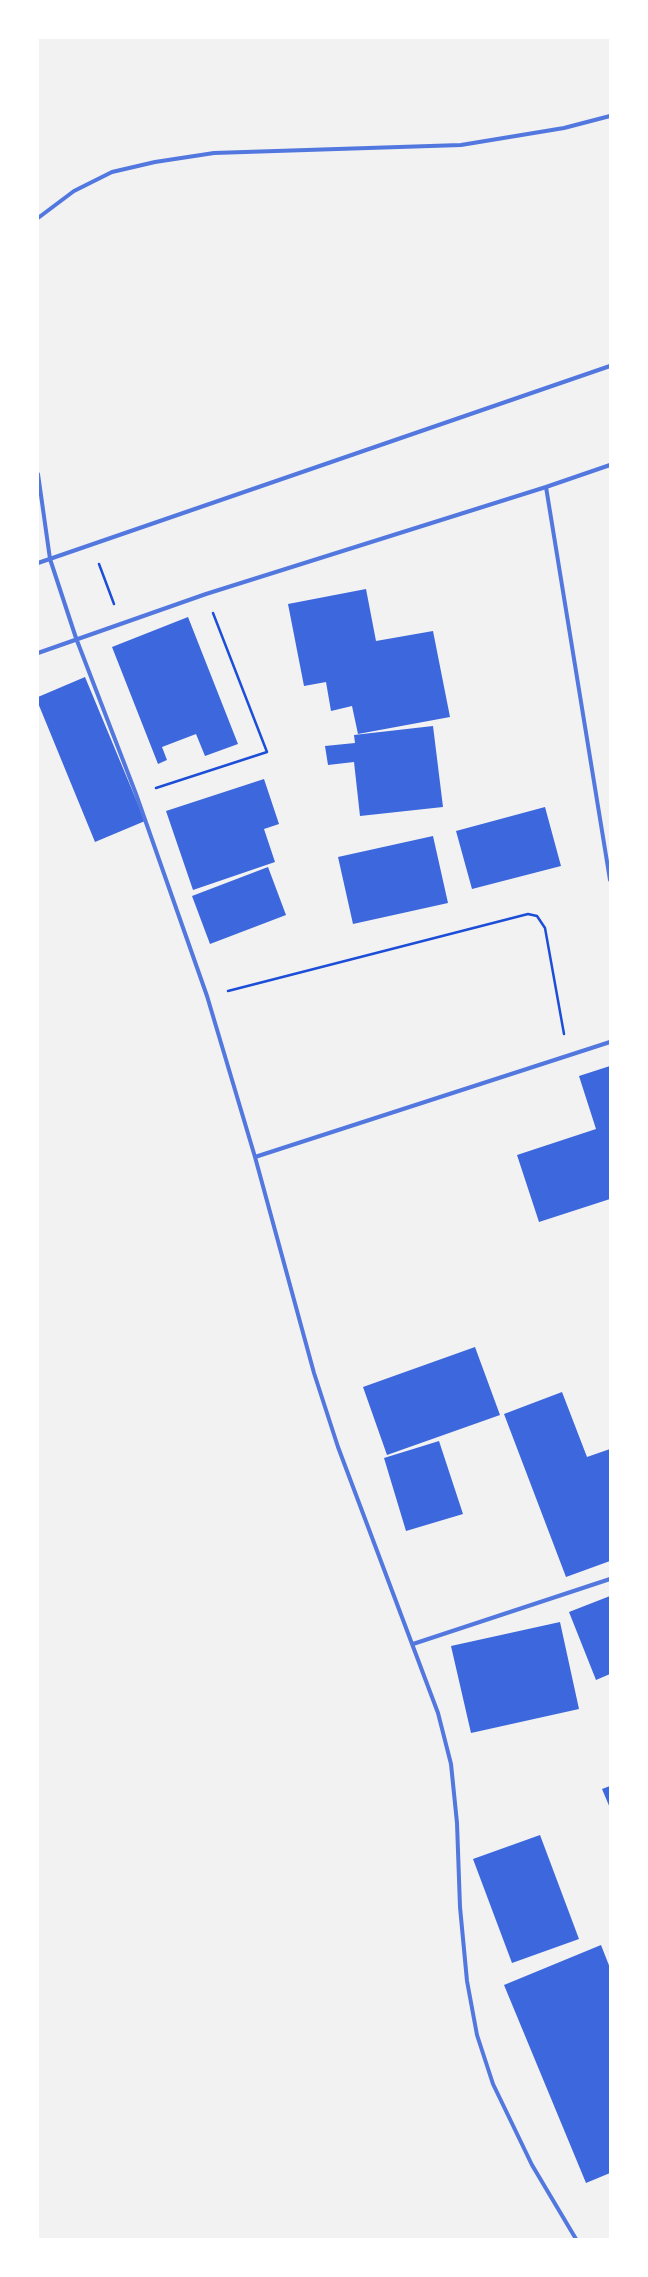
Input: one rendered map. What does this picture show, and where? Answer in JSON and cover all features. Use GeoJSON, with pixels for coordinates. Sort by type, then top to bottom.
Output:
{"type":"FeatureCollection","features":[{"type":"Feature","properties":{"kind":"street"},"geometry":{"type":"LineString","coordinates":[[38,218],[74,191],[112,172],[155,162],[214,153],[461,145],[564,128],[610,116]]}},
{"type":"Feature","properties":{"kind":"street"},"geometry":{"type":"LineString","coordinates":[[38,563],[610,366]]}},
{"type":"Feature","properties":{"kind":"street"},"geometry":{"type":"LineString","coordinates":[[38,653],[76,638],[206,594],[546,487],[610,465]]}},
{"type":"Feature","properties":{"kind":"street"},"geometry":{"type":"LineString","coordinates":[[38,474],[50,559],[76,638],[136,794],[207,996],[255,1157],[326,1410],[338,1447],[438,1713],[450,1764],[457,1823],[460,1907],[467,1981],[477,2035],[496,2091],[532,2165],[576,2239]]}},
{"type":"Feature","properties":{"kind":"street"},"geometry":{"type":"LineString","coordinates":[[546,487],[610,880]]}},
{"type":"Feature","properties":{"kind":"street"},"geometry":{"type":"LineString","coordinates":[[255,1157],[610,1042]]}},
{"type":"Feature","properties":{"kind":"street"},"geometry":{"type":"LineString","coordinates":[[413,1644],[610,1579]]}},
{"type":"Feature","properties":{"kind":"path"},"geometry":{"type":"LineString","coordinates":[[92,544],[121,623]]}},
{"type":"Feature","properties":{"kind":"path"},"geometry":{"type":"LineString","coordinates":[[136,794],[267,752],[206,594]]}},
{"type":"Feature","properties":{"kind":"path"},"geometry":{"type":"LineString","coordinates":[[207,996],[528,914],[537,916],[545,928],[568,1055]]}},
{"type":"Feature","properties":{"kind":"building"},"geometry":{"type":"Polygon","coordinates":[[[366,589],[376,641],[433,631],[450,717],[358,734],[352,706],[331,711],[326,682],[304,686],[288,604],[366,589]]]}},
{"type":"Feature","properties":{"kind":"building"},"geometry":{"type":"Polygon","coordinates":[[[188,617],[238,744],[205,756],[196,734],[162,747],[167,760],[158,764],[112,647],[188,617]]]}},
{"type":"Feature","properties":{"kind":"building"},"geometry":{"type":"Polygon","coordinates":[[[85,677],[145,821],[95,842],[38,703],[38,697],[85,677]]]}},
{"type":"Feature","properties":{"kind":"building"},"geometry":{"type":"Polygon","coordinates":[[[433,726],[443,807],[360,816],[354,762],[328,765],[325,746],[355,743],[354,735],[433,726]]]}},
{"type":"Feature","properties":{"kind":"building"},"geometry":{"type":"Polygon","coordinates":[[[264,779],[279,824],[264,829],[275,862],[193,890],[166,811],[264,779]]]}},
{"type":"Feature","properties":{"kind":"building"},"geometry":{"type":"Polygon","coordinates":[[[545,807],[561,866],[472,889],[456,831],[545,807]]]}},
{"type":"Feature","properties":{"kind":"building"},"geometry":{"type":"Polygon","coordinates":[[[433,836],[448,903],[353,924],[338,857],[433,836]]]}},
{"type":"Feature","properties":{"kind":"building"},"geometry":{"type":"Polygon","coordinates":[[[268,867],[286,915],[210,944],[192,896],[268,867]]]}},
{"type":"Feature","properties":{"kind":"building"},"geometry":{"type":"Polygon","coordinates":[[[610,1066],[610,1199],[539,1222],[517,1155],[596,1129],[579,1076],[610,1066]]]}},
{"type":"Feature","properties":{"kind":"building"},"geometry":{"type":"Polygon","coordinates":[[[475,1347],[500,1415],[387,1455],[363,1387],[475,1347]]]}},
{"type":"Feature","properties":{"kind":"building"},"geometry":{"type":"Polygon","coordinates":[[[562,1392],[587,1457],[610,1449],[610,1561],[566,1577],[504,1414],[562,1392]]]}},
{"type":"Feature","properties":{"kind":"building"},"geometry":{"type":"Polygon","coordinates":[[[439,1441],[463,1514],[406,1531],[384,1458],[439,1441]]]}},
{"type":"Feature","properties":{"kind":"building"},"geometry":{"type":"Polygon","coordinates":[[[610,1596],[610,1674],[596,1680],[569,1612],[610,1596]]]}},
{"type":"Feature","properties":{"kind":"building"},"geometry":{"type":"Polygon","coordinates":[[[560,1622],[579,1709],[471,1733],[451,1646],[560,1622]]]}},
{"type":"Feature","properties":{"kind":"building"},"geometry":{"type":"Polygon","coordinates":[[[610,1786],[610,1808],[602,1789],[610,1786]]]}},
{"type":"Feature","properties":{"kind":"building"},"geometry":{"type":"Polygon","coordinates":[[[540,1835],[579,1939],[512,1963],[473,1859],[540,1835]]]}},
{"type":"Feature","properties":{"kind":"building"},"geometry":{"type":"Polygon","coordinates":[[[601,1945],[610,1968],[610,2173],[586,2183],[504,1985],[601,1945]]]}}]}
